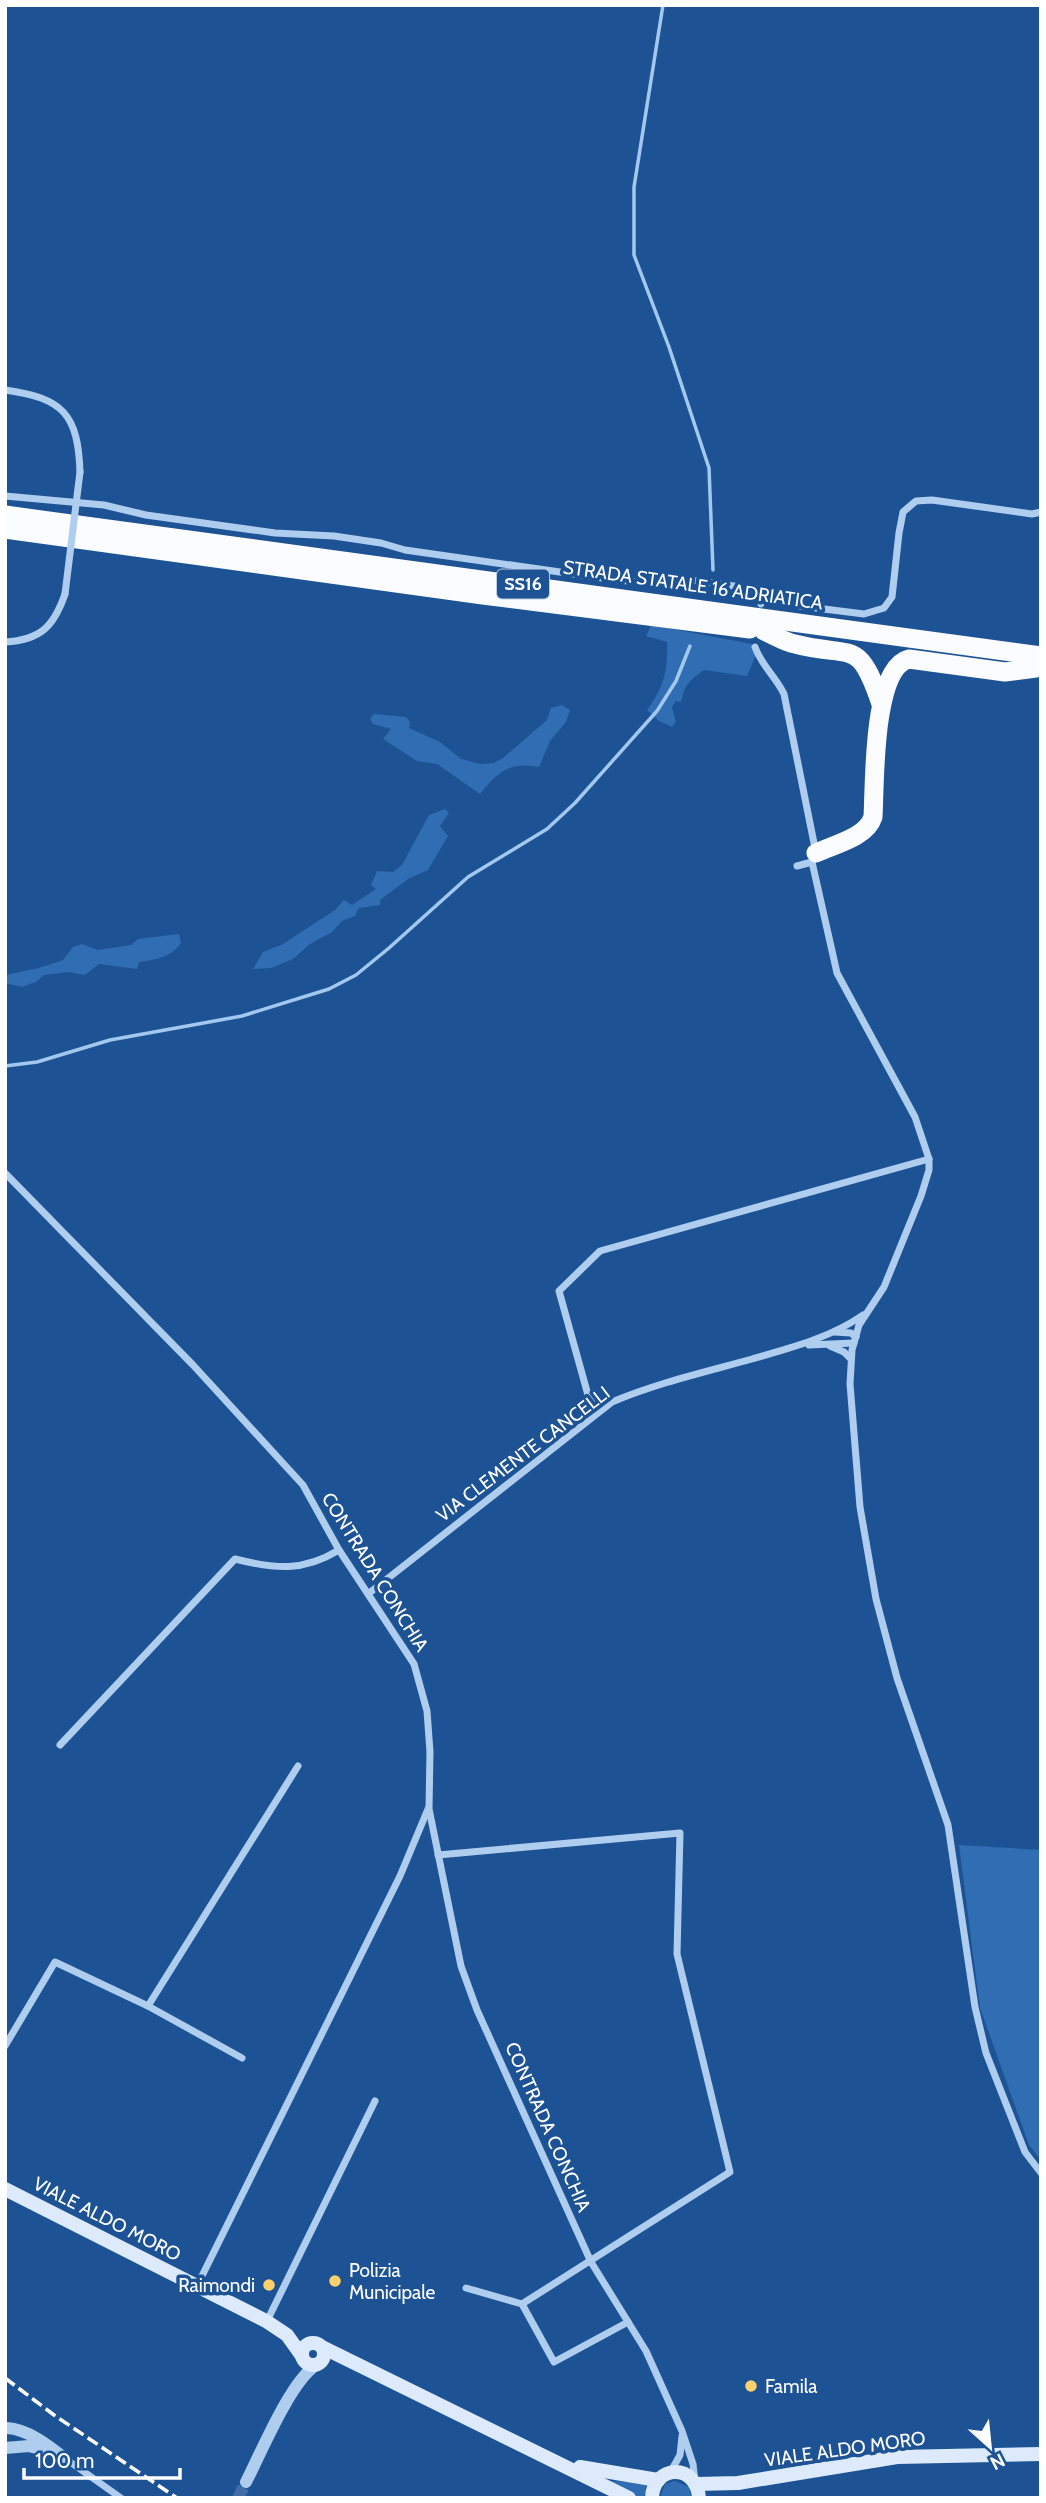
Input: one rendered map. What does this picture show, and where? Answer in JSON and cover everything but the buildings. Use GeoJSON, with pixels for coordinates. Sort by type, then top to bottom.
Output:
{"type":"FeatureCollection","features":[{"type":"Feature","properties":{"kind":"highway","name":"STRADA STATALE 16 ADRIATICA"},"geometry":{"type":"LineString","coordinates":[[7,526],[483,595],[760,639],[1039,664]]}},
{"type":"Feature","properties":{"kind":"highway","name":"STRADA STATALE 16 ADRIATICA"},"geometry":{"type":"LineString","coordinates":[[7,526],[1039,664]]}},
{"type":"Feature","properties":{"kind":"highway"},"geometry":{"type":"LineString","coordinates":[[760,639],[850,652],[860,659],[872,677],[881,704]]}},
{"type":"Feature","properties":{"kind":"highway"},"geometry":{"type":"LineString","coordinates":[[814,857],[862,833],[870,826],[873,817],[881,704],[890,677],[898,664],[909,659],[1005,672],[1039,664]]}},
{"type":"Feature","properties":{"kind":"main road","name":"VIALE ALDO MORO"},"geometry":{"type":"LineString","coordinates":[[5,2189],[266,2321],[287,2335],[310,2360],[343,2362],[365,2369]]}},
{"type":"Feature","properties":{"kind":"main road","name":"VIALE ALDO MORO"},"geometry":{"type":"LineString","coordinates":[[266,2321],[279,2325],[629,2498]]}},
{"type":"Feature","properties":{"kind":"main road"},"geometry":{"type":"LineString","coordinates":[[310,2360],[324,2354],[318,2345]]}},
{"type":"Feature","properties":{"kind":"main road","name":"VIALE ALDO MORO"},"geometry":{"type":"LineString","coordinates":[[547,2457],[596,2471],[664,2476],[684,2474],[698,2491],[897,2457],[1041,2454]]}},
{"type":"Feature","properties":{"kind":"main road"},"geometry":{"type":"LineString","coordinates":[[652,2498],[654,2485],[664,2476]]}},
{"type":"Feature","properties":{"kind":"street"},"geometry":{"type":"LineString","coordinates":[[5,390],[33,394],[57,406],[72,424],[79,442],[80,472],[65,594],[56,618],[41,632],[23,641],[5,642]]}},
{"type":"Feature","properties":{"kind":"street"},"geometry":{"type":"LineString","coordinates":[[5,496],[104,505],[146,515],[275,533],[334,536],[405,550],[609,579],[637,582],[684,579],[762,590],[800,606],[864,614],[884,608],[892,597],[903,512],[916,501],[932,500],[1032,514],[1041,512]]}},
{"type":"Feature","properties":{"kind":"street"},"geometry":{"type":"LineString","coordinates":[[761,604],[762,590]]}},
{"type":"Feature","properties":{"kind":"street"},"geometry":{"type":"LineString","coordinates":[[760,639],[759,658],[777,680],[784,694],[837,973],[915,1117],[929,1159],[929,1170],[921,1196],[884,1287],[859,1325],[855,1340],[850,1384],[860,1507],[876,1599],[897,1678],[948,1825],[975,2007],[986,2053],[1025,2152],[1041,2172]]}},
{"type":"Feature","properties":{"kind":"street"},"geometry":{"type":"LineString","coordinates":[[797,866],[814,857]]}},
{"type":"Feature","properties":{"kind":"street"},"geometry":{"type":"LineString","coordinates":[[601,1410],[588,1395],[559,1291],[600,1251],[929,1159]]}},
{"type":"Feature","properties":{"kind":"street","name":"CONTRADA CONCHIA"},"geometry":{"type":"LineString","coordinates":[[5,1173],[193,1365],[303,1485],[339,1550],[414,1664],[427,1711],[430,1752],[429,1809],[461,1966],[477,2010],[591,2262],[646,2351],[682,2431],[693,2463],[698,2491]]}},
{"type":"Feature","properties":{"kind":"street"},"geometry":{"type":"LineString","coordinates":[[794,1347],[833,1332],[868,1312]]}},
{"type":"Feature","properties":{"kind":"street"},"geometry":{"type":"LineString","coordinates":[[833,1332],[851,1333],[855,1340]]}},
{"type":"Feature","properties":{"kind":"street"},"geometry":{"type":"LineString","coordinates":[[794,1347],[855,1340]]}},
{"type":"Feature","properties":{"kind":"street"},"geometry":{"type":"LineString","coordinates":[[827,1344],[852,1359]]}},
{"type":"Feature","properties":{"kind":"street","name":"VIA CLEMENTE CANCELLI"},"geometry":{"type":"LineString","coordinates":[[368,1594],[612,1402],[639,1391],[794,1347]]}},
{"type":"Feature","properties":{"kind":"street"},"geometry":{"type":"LineString","coordinates":[[60,1745],[235,1559],[263,1566],[292,1567],[320,1561],[339,1550]]}},
{"type":"Feature","properties":{"kind":"street"},"geometry":{"type":"LineString","coordinates":[[148,2006],[298,1766]]}},
{"type":"Feature","properties":{"kind":"street"},"geometry":{"type":"LineString","coordinates":[[197,2286],[400,1876],[429,1809]]}},
{"type":"Feature","properties":{"kind":"street"},"geometry":{"type":"LineString","coordinates":[[438,1855],[680,1833],[677,1954],[730,2172],[522,2304]]}},
{"type":"Feature","properties":{"kind":"street"},"geometry":{"type":"LineString","coordinates":[[5,2046],[55,1962],[148,2006],[242,2058]]}},
{"type":"Feature","properties":{"kind":"street"},"geometry":{"type":"LineString","coordinates":[[266,2321],[375,2101]]}},
{"type":"Feature","properties":{"kind":"street"},"geometry":{"type":"LineString","coordinates":[[466,2288],[522,2304],[554,2362],[628,2322]]}},
{"type":"Feature","properties":{"kind":"street"},"geometry":{"type":"LineString","coordinates":[[246,2482],[310,2360]]}},
{"type":"Feature","properties":{"kind":"street"},"geometry":{"type":"LineString","coordinates":[[5,2447],[10,2437],[6,2427],[16,2428],[41,2441],[121,2498]]}},
{"type":"Feature","properties":{"kind":"street"},"geometry":{"type":"LineString","coordinates":[[664,2476],[680,2455],[682,2431]]}},
{"type":"Feature","properties":{"kind":"street"},"geometry":{"type":"LineString","coordinates":[[5,2447],[29,2445],[63,2457]]}},
{"type":"Feature","properties":{"kind":"shaded area"},"geometry":{"type":"Polygon","coordinates":[[[651,625],[752,644],[755,657],[747,676],[704,670],[695,677],[688,683],[681,702],[676,701],[672,707],[676,722],[672,727],[659,721],[647,710],[661,686],[666,670],[667,652],[667,642],[646,636],[651,625]]]}},
{"type":"Feature","properties":{"kind":"shaded area"},"geometry":{"type":"Polygon","coordinates":[[[562,705],[570,710],[566,722],[550,741],[539,767],[520,766],[505,770],[480,794],[437,764],[417,761],[383,739],[391,729],[373,724],[370,719],[374,714],[406,717],[410,722],[409,728],[440,742],[461,759],[480,764],[494,763],[547,720],[551,708],[562,705]]]}},
{"type":"Feature","properties":{"kind":"shaded area"},"geometry":{"type":"Polygon","coordinates":[[[445,809],[449,813],[440,826],[448,836],[428,870],[408,879],[380,900],[380,905],[359,908],[355,916],[342,921],[332,932],[310,944],[293,959],[271,968],[253,969],[263,952],[283,944],[335,910],[344,900],[352,905],[376,889],[371,885],[377,871],[393,872],[402,865],[429,815],[445,809]]]}},
{"type":"Feature","properties":{"kind":"shaded area"},"geometry":{"type":"Polygon","coordinates":[[[179,934],[181,943],[172,952],[157,959],[139,962],[137,969],[99,964],[85,975],[68,972],[44,975],[36,982],[22,987],[5,983],[5,975],[63,960],[73,947],[82,944],[98,950],[131,945],[138,939],[179,934]]]}},
{"type":"Feature","properties":{"kind":"shaded area"},"geometry":{"type":"Polygon","coordinates":[[[959,1845],[1041,1850],[1041,2160],[1029,2145],[980,2008],[959,1845]]]}},
{"type":"Feature","properties":{"kind":"shaded area"},"geometry":{"type":"Polygon","coordinates":[[[594,2477],[612,2481],[647,2483],[644,2498],[638,2498],[594,2477]]]}},
{"type":"Feature","properties":{"kind":"shaded area"},"geometry":{"type":"Polygon","coordinates":[[[675,2481],[689,2487],[691,2498],[660,2498],[665,2484],[675,2481]]]}},
{"type":"Feature","properties":{"kind":"waterway"},"geometry":{"type":"LineString","coordinates":[[663,5],[634,187],[634,255],[669,347],[709,468],[713,570]]}},
{"type":"Feature","properties":{"kind":"waterway"},"geometry":{"type":"LineString","coordinates":[[5,1066],[37,1062],[110,1040],[242,1016],[329,989],[356,975],[468,877],[547,829],[575,803],[657,711],[676,681],[690,646]]}},
{"type":"Feature","properties":{"kind":"tunnel"},"geometry":{"type":"LineString","coordinates":[[238,2498],[246,2482]]}},
{"type":"Feature","properties":{"kind":"railway"},"geometry":{"type":"LineString","coordinates":[[5,2378],[54,2415],[177,2498]]}},
{"type":"Feature","properties":{"kind":"place","name":"Polizia Municipale"},"geometry":{"type":"Point","coordinates":[335,2281]}},
{"type":"Feature","properties":{"kind":"place","name":"Raimondi"},"geometry":{"type":"Point","coordinates":[269,2285]}},
{"type":"Feature","properties":{"kind":"place","name":"Famila"},"geometry":{"type":"Point","coordinates":[751,2386]}}]}
